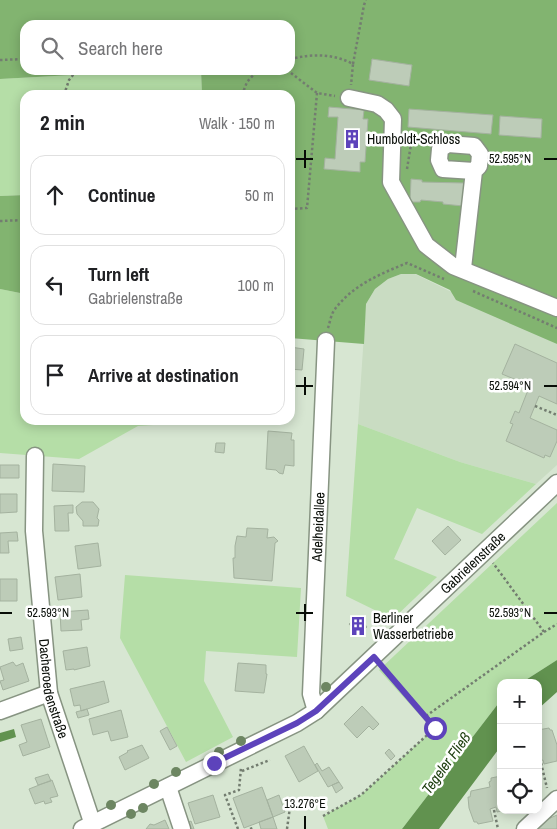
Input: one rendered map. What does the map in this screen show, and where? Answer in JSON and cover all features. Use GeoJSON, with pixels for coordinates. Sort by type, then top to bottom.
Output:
{"type":"FeatureCollection","features":[{"type":"Feature","properties":{"kind":"street"},"geometry":{"type":"LineString","coordinates":[[350,98],[376,104],[386,110],[392,119],[391,182],[426,245],[454,266],[463,268],[557,308]]}},
{"type":"Feature","properties":{"kind":"street"},"geometry":{"type":"LineString","coordinates":[[463,268],[474,171]]}},
{"type":"Feature","properties":{"kind":"street","name":"Adelheidallee"},"geometry":{"type":"LineString","coordinates":[[316,711],[311,694],[326,338]]}},
{"type":"Feature","properties":{"kind":"street","name":"Dacheroedenstraße"},"geometry":{"type":"LineString","coordinates":[[35,456],[34,531],[49,693],[87,827]]}},
{"type":"Feature","properties":{"kind":"street","name":"Gabrielenstraße"},"geometry":{"type":"LineString","coordinates":[[87,827],[169,791],[316,711],[557,483]]}},
{"type":"Feature","properties":{"kind":"street"},"geometry":{"type":"LineString","coordinates":[[0,711],[49,693]]}},
{"type":"Feature","properties":{"kind":"street"},"geometry":{"type":"LineString","coordinates":[[169,791],[182,829]]}},
{"type":"Feature","properties":{"kind":"street"},"geometry":{"type":"LineString","coordinates":[[524,829],[554,802]]}},
{"type":"Feature","properties":{"kind":"path"},"geometry":{"type":"LineString","coordinates":[[359,0],[364,4]]}},
{"type":"Feature","properties":{"kind":"path"},"geometry":{"type":"LineString","coordinates":[[294,75],[317,92],[350,98],[353,64],[366,0]]}},
{"type":"Feature","properties":{"kind":"path"},"geometry":{"type":"LineString","coordinates":[[295,58],[318,54],[353,64]]}},
{"type":"Feature","properties":{"kind":"path"},"geometry":{"type":"LineString","coordinates":[[0,60],[20,59]]}},
{"type":"Feature","properties":{"kind":"path"},"geometry":{"type":"LineString","coordinates":[[66,90],[72,75]]}},
{"type":"Feature","properties":{"kind":"path"},"geometry":{"type":"LineString","coordinates":[[244,90],[247,82],[253,75]]}},
{"type":"Feature","properties":{"kind":"path"},"geometry":{"type":"LineString","coordinates":[[295,209],[307,208],[317,92]]}},
{"type":"Feature","properties":{"kind":"path"},"geometry":{"type":"LineString","coordinates":[[0,221],[20,220]]}},
{"type":"Feature","properties":{"kind":"path"},"geometry":{"type":"LineString","coordinates":[[326,338],[334,310],[352,292],[371,278],[407,263],[450,282]]}},
{"type":"Feature","properties":{"kind":"path"},"geometry":{"type":"LineString","coordinates":[[535,406],[557,415]]}},
{"type":"Feature","properties":{"kind":"path"},"geometry":{"type":"LineString","coordinates":[[483,554],[494,563],[544,632]]}},
{"type":"Feature","properties":{"kind":"path"},"geometry":{"type":"LineString","coordinates":[[426,716],[557,624]]}},
{"type":"Feature","properties":{"kind":"path"},"geometry":{"type":"LineString","coordinates":[[323,816],[361,795],[436,727],[374,657]]}},
{"type":"Feature","properties":{"kind":"path"},"geometry":{"type":"LineString","coordinates":[[238,829],[225,795],[239,790],[241,770],[270,760]]}},
{"type":"Feature","properties":{"kind":"path"},"geometry":{"type":"LineString","coordinates":[[542,766],[554,802]]}},
{"type":"Feature","properties":{"kind":"path"},"geometry":{"type":"LineString","coordinates":[[287,829],[290,807]]}},
{"type":"Feature","properties":{"kind":"path"},"geometry":{"type":"LineString","coordinates":[[494,810],[498,829]]}},
{"type":"Feature","properties":{"kind":"path"},"geometry":{"type":"LineString","coordinates":[[250,829],[254,829]]}},
{"type":"Feature","properties":{"kind":"shaded area"},"geometry":{"type":"Polygon","coordinates":[[[0,0],[557,0],[557,344],[456,300],[450,290],[416,274],[401,274],[388,279],[375,289],[366,304],[364,344],[295,338],[295,90],[202,90],[201,75],[295,75],[295,20],[20,20],[20,75],[73,75],[0,79],[0,0]]]}},
{"type":"Feature","properties":{"kind":"shaded area"},"geometry":{"type":"Polygon","coordinates":[[[73,75],[201,75],[202,90],[20,90],[20,195],[0,196],[0,79],[73,75]]]}},
{"type":"Feature","properties":{"kind":"shaded area"},"geometry":{"type":"Polygon","coordinates":[[[20,195],[20,293],[0,289],[0,196],[20,195]]]}},
{"type":"Feature","properties":{"kind":"shaded area"},"geometry":{"type":"Polygon","coordinates":[[[401,274],[415,274],[557,344],[557,465],[536,484],[460,462],[358,424],[366,304],[375,289],[388,279],[401,274]]]}},
{"type":"Feature","properties":{"kind":"shaded area"},"geometry":{"type":"Polygon","coordinates":[[[0,289],[20,293],[20,425],[153,425],[138,426],[79,459],[0,453],[0,289]]]}},
{"type":"Feature","properties":{"kind":"shaded area"},"geometry":{"type":"Polygon","coordinates":[[[358,424],[460,462],[536,484],[482,534],[417,508],[394,559],[437,577],[393,619],[346,596],[358,424]]]}},
{"type":"Feature","properties":{"kind":"shaded area"},"geometry":{"type":"Polygon","coordinates":[[[557,503],[557,660],[527,679],[497,679],[497,705],[402,829],[328,829],[323,816],[361,795],[435,728],[425,721],[379,670],[557,503]]]}},
{"type":"Feature","properties":{"kind":"shaded area"},"geometry":{"type":"Polygon","coordinates":[[[125,575],[301,588],[297,657],[206,651],[204,681],[233,737],[186,762],[120,638],[125,575]]]}},
{"type":"Feature","properties":{"kind":"shaded area"},"geometry":{"type":"Polygon","coordinates":[[[557,660],[557,692],[542,705],[542,679],[527,679],[557,660]]]}},
{"type":"Feature","properties":{"kind":"shaded area"},"geometry":{"type":"Polygon","coordinates":[[[497,705],[497,751],[439,829],[402,829],[497,705]]]}},
{"type":"Feature","properties":{"kind":"shaded area"},"geometry":{"type":"Polygon","coordinates":[[[14,729],[16,737],[0,742],[0,733],[14,729]]]}},
{"type":"Feature","properties":{"kind":"building"},"geometry":{"type":"Polygon","coordinates":[[[372,59],[412,65],[409,86],[369,80],[372,59]]]}},
{"type":"Feature","properties":{"kind":"building","name":"Humboldt-Schloss"},"geometry":{"type":"Polygon","coordinates":[[[329,107],[364,110],[363,119],[368,119],[365,162],[360,162],[360,172],[324,169],[325,158],[335,159],[338,117],[328,117],[329,107]]]}},
{"type":"Feature","properties":{"kind":"building"},"geometry":{"type":"Polygon","coordinates":[[[409,109],[493,115],[491,134],[408,127],[409,109]]]}},
{"type":"Feature","properties":{"kind":"building"},"geometry":{"type":"Polygon","coordinates":[[[500,116],[542,119],[541,138],[499,135],[500,116]]]}},
{"type":"Feature","properties":{"kind":"building"},"geometry":{"type":"Polygon","coordinates":[[[411,179],[422,180],[422,182],[464,183],[463,206],[421,200],[420,202],[410,202],[411,179]]]}},
{"type":"Feature","properties":{"kind":"building"},"geometry":{"type":"Polygon","coordinates":[[[515,344],[557,363],[557,404],[539,396],[530,418],[557,430],[557,441],[550,457],[545,455],[544,458],[506,441],[513,424],[510,423],[515,411],[519,413],[528,390],[524,388],[526,384],[502,374],[515,344]]]}},
{"type":"Feature","properties":{"kind":"building"},"geometry":{"type":"Polygon","coordinates":[[[295,348],[304,349],[302,370],[295,369],[295,348]]]}},
{"type":"Feature","properties":{"kind":"building"},"geometry":{"type":"Polygon","coordinates":[[[268,431],[292,433],[291,440],[294,440],[294,466],[285,465],[283,474],[276,470],[266,469],[268,431]]]}},
{"type":"Feature","properties":{"kind":"building"},"geometry":{"type":"Polygon","coordinates":[[[216,443],[225,443],[224,453],[215,452],[216,443]]]}},
{"type":"Feature","properties":{"kind":"building"},"geometry":{"type":"Polygon","coordinates":[[[53,464],[85,466],[84,492],[52,491],[53,464]]]}},
{"type":"Feature","properties":{"kind":"building"},"geometry":{"type":"Polygon","coordinates":[[[0,465],[19,465],[19,478],[0,478],[0,465]]]}},
{"type":"Feature","properties":{"kind":"building"},"geometry":{"type":"Polygon","coordinates":[[[0,494],[17,494],[17,512],[0,513],[0,494]]]}},
{"type":"Feature","properties":{"kind":"building"},"geometry":{"type":"Polygon","coordinates":[[[82,502],[93,502],[99,509],[98,526],[83,526],[83,521],[77,514],[76,507],[82,502]]]}},
{"type":"Feature","properties":{"kind":"building"},"geometry":{"type":"Polygon","coordinates":[[[73,505],[73,513],[68,513],[69,531],[55,531],[54,506],[73,505]]]}},
{"type":"Feature","properties":{"kind":"building"},"geometry":{"type":"Polygon","coordinates":[[[448,526],[461,540],[445,555],[432,541],[448,526]]]}},
{"type":"Feature","properties":{"kind":"building"},"geometry":{"type":"Polygon","coordinates":[[[247,528],[268,529],[267,538],[274,537],[278,541],[275,543],[272,581],[234,578],[233,558],[235,558],[237,536],[246,537],[247,528]]]}},
{"type":"Feature","properties":{"kind":"building"},"geometry":{"type":"Polygon","coordinates":[[[17,532],[18,541],[8,541],[9,553],[0,553],[0,533],[17,532]]]}},
{"type":"Feature","properties":{"kind":"building"},"geometry":{"type":"Polygon","coordinates":[[[98,543],[101,566],[78,569],[75,546],[98,543]]]}},
{"type":"Feature","properties":{"kind":"building"},"geometry":{"type":"Polygon","coordinates":[[[80,574],[82,597],[58,600],[55,577],[80,574]]]}},
{"type":"Feature","properties":{"kind":"building"},"geometry":{"type":"Polygon","coordinates":[[[0,579],[17,579],[17,601],[0,601],[0,579]]]}},
{"type":"Feature","properties":{"kind":"building"},"geometry":{"type":"Polygon","coordinates":[[[88,610],[89,619],[81,620],[82,630],[61,631],[60,612],[88,610]]]}},
{"type":"Feature","properties":{"kind":"building","name":"Berliner Wasserbetriebe"},"geometry":{"type":"Polygon","coordinates":[[[358,616],[367,627],[359,635],[349,624],[358,616]]]}},
{"type":"Feature","properties":{"kind":"building"},"geometry":{"type":"Polygon","coordinates":[[[21,637],[23,649],[10,651],[8,639],[21,637]]]}},
{"type":"Feature","properties":{"kind":"building"},"geometry":{"type":"Polygon","coordinates":[[[87,647],[90,666],[66,670],[63,651],[87,647]]]}},
{"type":"Feature","properties":{"kind":"building"},"geometry":{"type":"Polygon","coordinates":[[[13,662],[16,666],[23,663],[29,681],[3,690],[0,681],[4,680],[0,667],[13,662]]]}},
{"type":"Feature","properties":{"kind":"building"},"geometry":{"type":"Polygon","coordinates":[[[238,663],[266,665],[267,674],[264,693],[235,691],[238,663]]]}},
{"type":"Feature","properties":{"kind":"building"},"geometry":{"type":"Polygon","coordinates":[[[104,681],[109,702],[81,711],[80,705],[74,706],[70,689],[104,681]]]}},
{"type":"Feature","properties":{"kind":"building"},"geometry":{"type":"Polygon","coordinates":[[[362,706],[379,724],[373,730],[369,726],[357,738],[344,724],[362,706]]]}},
{"type":"Feature","properties":{"kind":"building"},"geometry":{"type":"Polygon","coordinates":[[[87,709],[89,715],[78,718],[76,712],[87,709]]]}},
{"type":"Feature","properties":{"kind":"building"},"geometry":{"type":"Polygon","coordinates":[[[121,710],[128,737],[111,741],[108,731],[93,735],[89,719],[121,710]]]}},
{"type":"Feature","properties":{"kind":"building"},"geometry":{"type":"Polygon","coordinates":[[[41,719],[50,747],[23,756],[19,745],[27,742],[21,725],[41,719]]]}},
{"type":"Feature","properties":{"kind":"building"},"geometry":{"type":"Polygon","coordinates":[[[167,727],[177,746],[170,750],[160,731],[167,727]]]}},
{"type":"Feature","properties":{"kind":"building"},"geometry":{"type":"Polygon","coordinates":[[[549,728],[552,730],[557,745],[557,761],[544,764],[542,760],[542,729],[549,728]]]}},
{"type":"Feature","properties":{"kind":"building"},"geometry":{"type":"Polygon","coordinates":[[[142,745],[149,758],[125,770],[119,757],[127,751],[142,745]]]}},
{"type":"Feature","properties":{"kind":"building"},"geometry":{"type":"Polygon","coordinates":[[[304,746],[318,771],[299,782],[285,756],[304,746]]]}},
{"type":"Feature","properties":{"kind":"building"},"geometry":{"type":"Polygon","coordinates":[[[389,749],[395,756],[391,760],[385,753],[389,749]]]}},
{"type":"Feature","properties":{"kind":"building"},"geometry":{"type":"Polygon","coordinates":[[[317,763],[322,771],[329,767],[339,782],[328,787],[315,765],[317,763]]]}},
{"type":"Feature","properties":{"kind":"building"},"geometry":{"type":"Polygon","coordinates":[[[48,774],[51,781],[38,785],[35,778],[48,774]]]}},
{"type":"Feature","properties":{"kind":"building"},"geometry":{"type":"Polygon","coordinates":[[[497,777],[497,812],[496,807],[490,809],[493,821],[478,824],[474,822],[469,808],[468,797],[470,797],[471,791],[490,787],[489,782],[491,778],[497,777]]]}},
{"type":"Feature","properties":{"kind":"building"},"geometry":{"type":"Polygon","coordinates":[[[52,780],[58,796],[50,798],[52,802],[45,804],[44,801],[35,804],[29,789],[52,780]]]}},
{"type":"Feature","properties":{"kind":"building"},"geometry":{"type":"Polygon","coordinates":[[[339,782],[343,788],[336,793],[332,785],[339,782]]]}},
{"type":"Feature","properties":{"kind":"building"},"geometry":{"type":"Polygon","coordinates":[[[262,787],[273,817],[244,828],[233,798],[262,787]]]}},
{"type":"Feature","properties":{"kind":"building"},"geometry":{"type":"Polygon","coordinates":[[[213,795],[220,817],[195,824],[188,803],[213,795]]]}},
{"type":"Feature","properties":{"kind":"building"},"geometry":{"type":"Polygon","coordinates":[[[279,795],[285,812],[273,817],[267,800],[279,795]]]}},
{"type":"Feature","properties":{"kind":"building"},"geometry":{"type":"Polygon","coordinates":[[[557,815],[557,829],[538,829],[546,820],[557,815]]]}},
{"type":"Feature","properties":{"kind":"building"},"geometry":{"type":"Polygon","coordinates":[[[273,817],[277,829],[261,829],[259,822],[273,817]]]}},
{"type":"Feature","properties":{"kind":"building"},"geometry":{"type":"Polygon","coordinates":[[[165,820],[169,829],[146,829],[150,824],[154,825],[165,820]]]}},
{"type":"Feature","properties":{"kind":"building"},"geometry":{"type":"Polygon","coordinates":[[[191,821],[194,829],[189,829],[187,823],[191,821]]]}},
{"type":"Feature","properties":{"kind":"place","name":"Humboldt-Schloss"},"geometry":{"type":"Point","coordinates":[352,139]}},
{"type":"Feature","properties":{"kind":"place","name":"Berliner Wasserbetriebe"},"geometry":{"type":"Point","coordinates":[358,626]}},
{"type":"Feature","properties":{"kind":"route"},"geometry":{"type":"LineString","coordinates":[[214,763],[297,723],[316,711],[374,657],[435,728]]}},
{"type":"Feature","properties":{"kind":"water label","name":"Tegeler Fließ"},"geometry":{"type":"Point","coordinates":[446,763]}}]}
